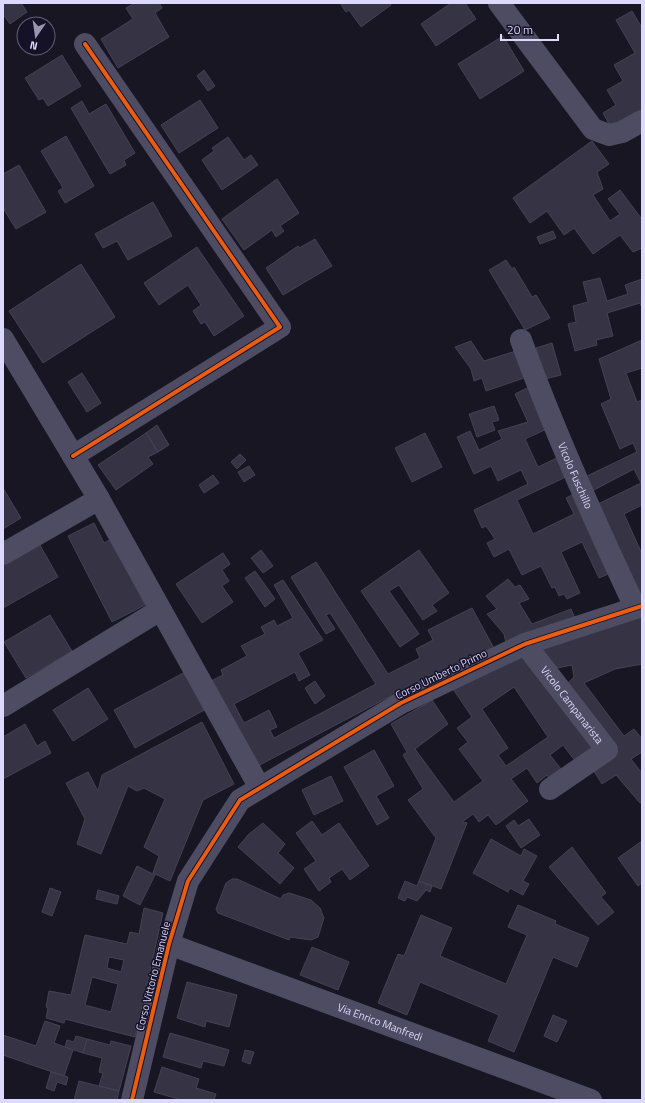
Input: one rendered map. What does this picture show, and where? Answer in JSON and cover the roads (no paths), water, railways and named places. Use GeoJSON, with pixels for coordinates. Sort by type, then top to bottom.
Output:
{"type":"FeatureCollection","features":[{"type":"Feature","properties":{"kind":"street"},"geometry":{"type":"LineString","coordinates":[[499,3],[593,129],[609,135],[622,132],[642,121]]}},
{"type":"Feature","properties":{"kind":"street"},"geometry":{"type":"LineString","coordinates":[[73,456],[280,327],[85,44]]}},
{"type":"Feature","properties":{"kind":"street"},"geometry":{"type":"LineString","coordinates":[[3,339],[99,499],[260,788]]}},
{"type":"Feature","properties":{"kind":"street","name":"Vicolo Fuschillo"},"geometry":{"type":"LineString","coordinates":[[522,340],[539,388],[587,506],[639,607]]}},
{"type":"Feature","properties":{"kind":"street"},"geometry":{"type":"LineString","coordinates":[[3,554],[99,499]]}},
{"type":"Feature","properties":{"kind":"street","name":"Corso Umberto Primo"},"geometry":{"type":"LineString","coordinates":[[240,800],[401,703],[525,644],[639,607]]}},
{"type":"Feature","properties":{"kind":"street"},"geometry":{"type":"LineString","coordinates":[[3,706],[160,610]]}},
{"type":"Feature","properties":{"kind":"street","name":"Vicolo Campanarista"},"geometry":{"type":"LineString","coordinates":[[525,644],[607,750],[550,789]]}},
{"type":"Feature","properties":{"kind":"street","name":"Corso Vittorio Emanuele"},"geometry":{"type":"LineString","coordinates":[[132,1100],[169,944],[188,881],[240,800]]}},
{"type":"Feature","properties":{"kind":"street","name":"Via Enrico Manfredi"},"geometry":{"type":"LineString","coordinates":[[169,944],[591,1100]]}}]}
